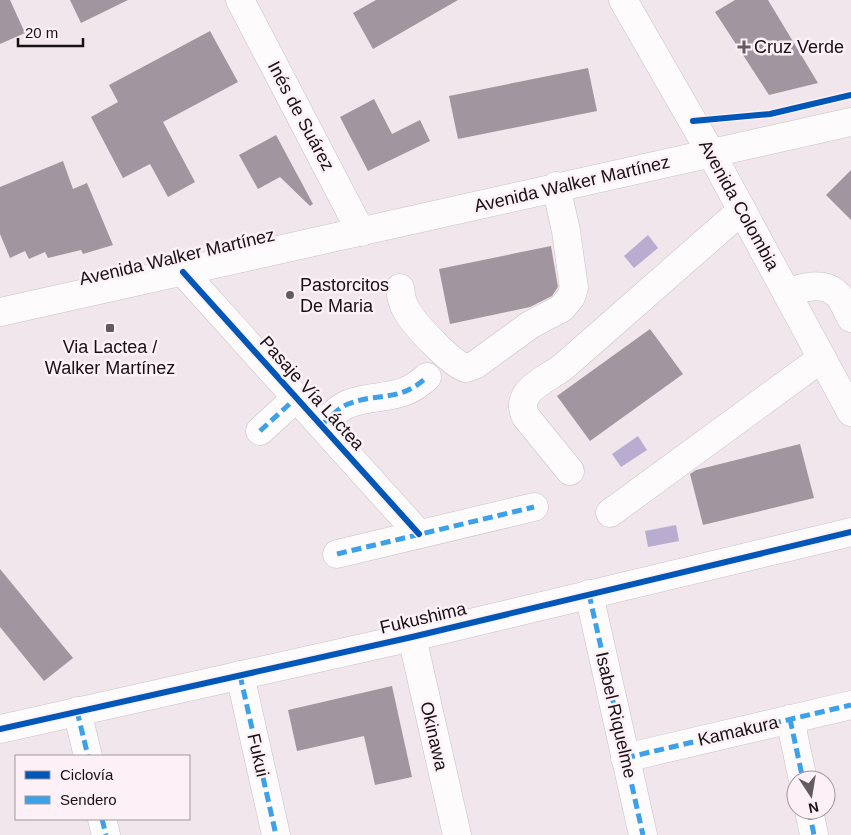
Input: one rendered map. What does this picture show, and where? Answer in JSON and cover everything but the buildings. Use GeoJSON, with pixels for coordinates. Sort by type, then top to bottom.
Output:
{"type":"FeatureCollection","features":[{"type":"Feature","properties":{"kind":"street","name":"Inés de Suárez"},"geometry":{"type":"LineString","coordinates":[[240,0],[361,232]]}},
{"type":"Feature","properties":{"kind":"street","name":"Avenida Colombia"},"geometry":{"type":"LineString","coordinates":[[624,0],[711,153],[851,412]]}},
{"type":"Feature","properties":{"kind":"street","name":"Avenida Walker Martínez"},"geometry":{"type":"LineString","coordinates":[[0,312],[361,232],[556,186],[849,125]]}},
{"type":"Feature","properties":{"kind":"street"},"geometry":{"type":"LineString","coordinates":[[400,288],[406,310],[412,319],[456,363],[466,368],[475,365],[530,325],[562,308],[571,297],[574,288],[556,186]]}},
{"type":"Feature","properties":{"kind":"street"},"geometry":{"type":"LineString","coordinates":[[570,471],[526,417],[523,410],[524,396],[533,386],[563,367],[742,210]]}},
{"type":"Feature","properties":{"kind":"street","name":"Pasaje Vía Láctea"},"geometry":{"type":"LineString","coordinates":[[183,272],[419,534]]}},
{"type":"Feature","properties":{"kind":"street"},"geometry":{"type":"LineString","coordinates":[[787,294],[806,287],[830,290],[837,294],[851,318]]}},
{"type":"Feature","properties":{"kind":"street"},"geometry":{"type":"LineString","coordinates":[[610,513],[822,358]]}},
{"type":"Feature","properties":{"kind":"street"},"geometry":{"type":"LineString","coordinates":[[321,425],[346,405],[400,394],[417,386],[427,377]]}},
{"type":"Feature","properties":{"kind":"street"},"geometry":{"type":"LineString","coordinates":[[260,431],[296,398]]}},
{"type":"Feature","properties":{"kind":"street"},"geometry":{"type":"LineString","coordinates":[[337,554],[534,507]]}},
{"type":"Feature","properties":{"kind":"street","name":"Fukushima"},"geometry":{"type":"LineString","coordinates":[[0,729],[412,637],[851,532]]}},
{"type":"Feature","properties":{"kind":"street","name":"Isabel Riquelme"},"geometry":{"type":"LineString","coordinates":[[589,594],[642,835]]}},
{"type":"Feature","properties":{"kind":"street","name":"Okinawa"},"geometry":{"type":"LineString","coordinates":[[412,637],[457,835]]}},
{"type":"Feature","properties":{"kind":"street","name":"Fukui"},"geometry":{"type":"LineString","coordinates":[[240,675],[276,835]]}},
{"type":"Feature","properties":{"kind":"street","name":"Kamakura"},"geometry":{"type":"LineString","coordinates":[[625,758],[851,705]]}},
{"type":"Feature","properties":{"kind":"street"},"geometry":{"type":"LineString","coordinates":[[77,711],[88,755]]}},
{"type":"Feature","properties":{"kind":"street"},"geometry":{"type":"LineString","coordinates":[[790,719],[801,770]]}},
{"type":"Feature","properties":{"kind":"street"},"geometry":{"type":"LineString","coordinates":[[102,820],[106,835]]}},
{"type":"Feature","properties":{"kind":"street"},"geometry":{"type":"LineString","coordinates":[[811,820],[814,835]]}},
{"type":"Feature","properties":{"kind":"shaded area"},"geometry":{"type":"Polygon","coordinates":[[[648,235],[658,248],[634,268],[624,256],[648,235]]]}},
{"type":"Feature","properties":{"kind":"shaded area"},"geometry":{"type":"Polygon","coordinates":[[[638,436],[647,450],[621,467],[612,454],[638,436]]]}},
{"type":"Feature","properties":{"kind":"shaded area"},"geometry":{"type":"Polygon","coordinates":[[[676,525],[679,541],[648,547],[645,531],[676,525]]]}},
{"type":"Feature","properties":{"kind":"marked path"},"geometry":{"type":"LineString","coordinates":[[321,425],[348,404],[359,400],[398,394],[417,385],[427,377]]}},
{"type":"Feature","properties":{"kind":"marked path"},"geometry":{"type":"LineString","coordinates":[[260,431],[296,398]]}},
{"type":"Feature","properties":{"kind":"marked path"},"geometry":{"type":"LineString","coordinates":[[337,554],[534,507]]}},
{"type":"Feature","properties":{"kind":"marked path"},"geometry":{"type":"LineString","coordinates":[[589,594],[643,835]]}},
{"type":"Feature","properties":{"kind":"marked path"},"geometry":{"type":"LineString","coordinates":[[240,675],[276,835]]}},
{"type":"Feature","properties":{"kind":"marked path"},"geometry":{"type":"LineString","coordinates":[[625,758],[851,705]]}},
{"type":"Feature","properties":{"kind":"marked path"},"geometry":{"type":"LineString","coordinates":[[77,711],[88,755]]}},
{"type":"Feature","properties":{"kind":"marked path"},"geometry":{"type":"LineString","coordinates":[[790,719],[801,770]]}},
{"type":"Feature","properties":{"kind":"marked path"},"geometry":{"type":"LineString","coordinates":[[102,820],[106,835]]}},
{"type":"Feature","properties":{"kind":"marked path"},"geometry":{"type":"LineString","coordinates":[[811,820],[814,835]]}},
{"type":"Feature","properties":{"kind":"cycle path"},"geometry":{"type":"LineString","coordinates":[[693,121],[770,114],[851,95]]}},
{"type":"Feature","properties":{"kind":"cycle path"},"geometry":{"type":"LineString","coordinates":[[183,272],[419,534]]}},
{"type":"Feature","properties":{"kind":"cycle path"},"geometry":{"type":"LineString","coordinates":[[0,729],[412,637],[851,532]]}},
{"type":"Feature","properties":{"kind":"place","name":"Cruz Verde"},"geometry":{"type":"Point","coordinates":[744,47]}},
{"type":"Feature","properties":{"kind":"place","name":"Pastorcitos De Maria"},"geometry":{"type":"Point","coordinates":[290,295]}},
{"type":"Feature","properties":{"kind":"place","name":"Via Lactea / Walker Martínez"},"geometry":{"type":"Point","coordinates":[110,328]}}]}
